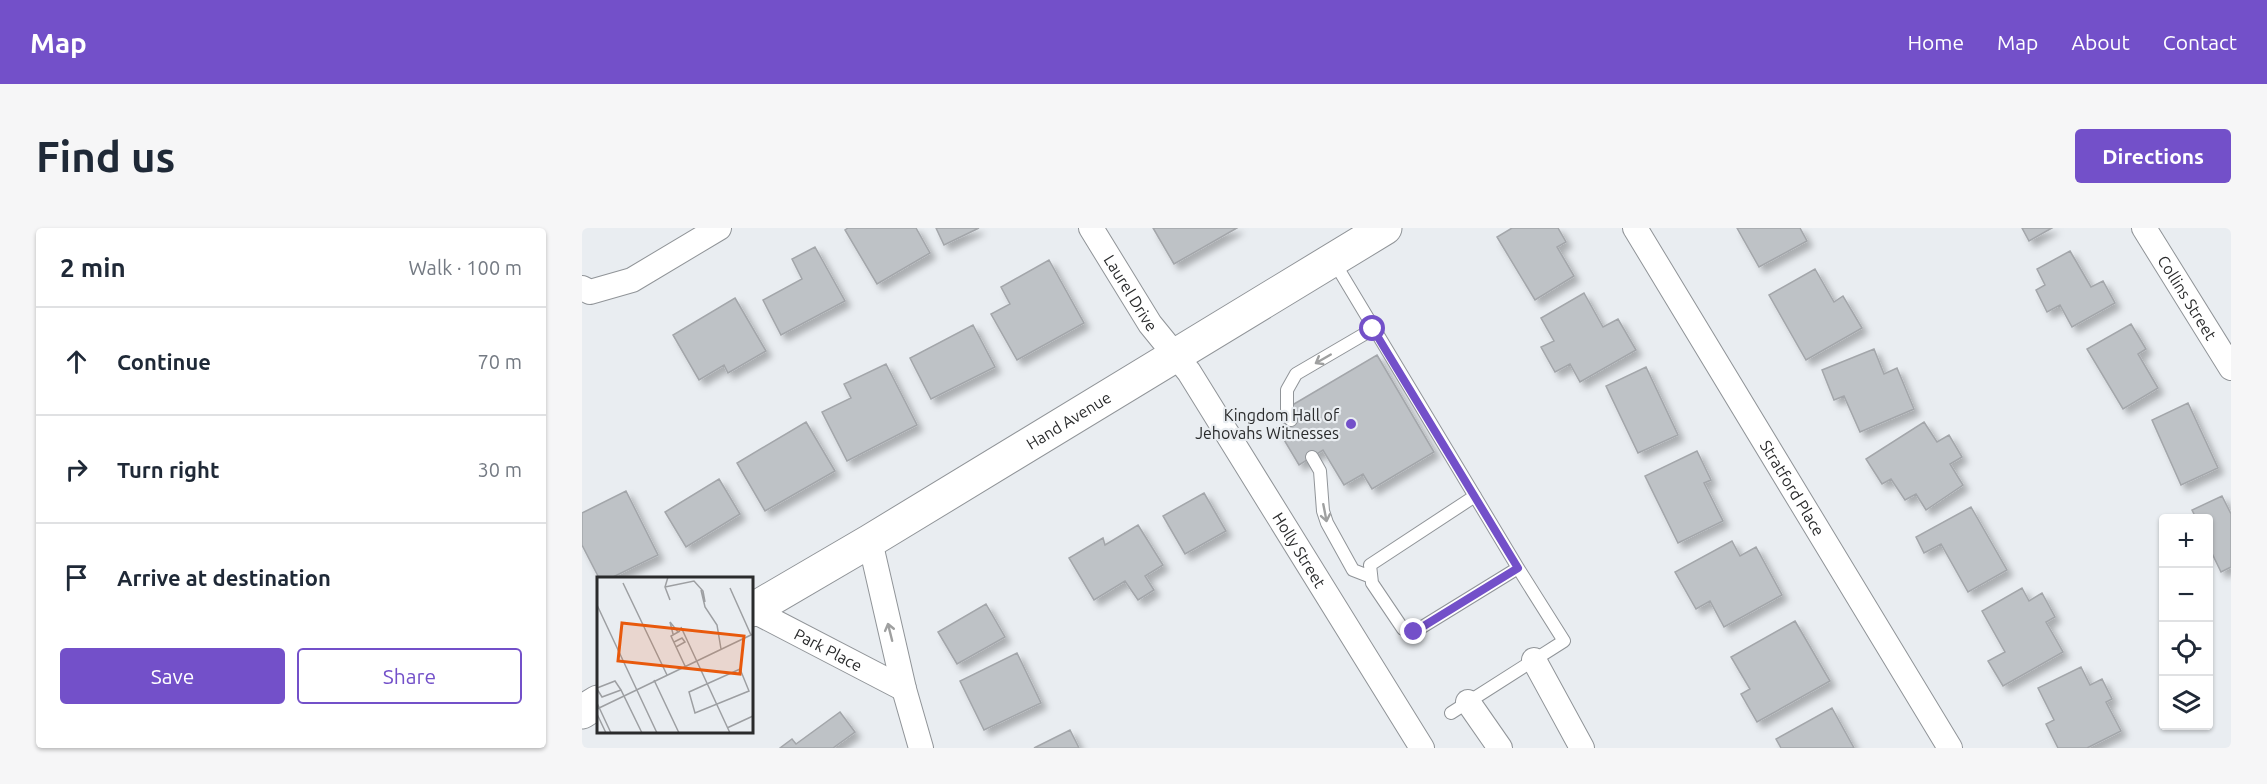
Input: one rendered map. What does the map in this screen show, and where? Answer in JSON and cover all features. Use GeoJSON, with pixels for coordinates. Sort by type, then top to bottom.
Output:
{"type":"FeatureCollection","features":[{"type":"Feature","properties":{"kind":"street"},"geometry":{"type":"LineString","coordinates":[[582,288],[590,292],[632,280],[719,228]]}},
{"type":"Feature","properties":{"kind":"street","name":"Laurel Drive"},"geometry":{"type":"LineString","coordinates":[[1090,228],[1150,324],[1174,356]]}},
{"type":"Feature","properties":{"kind":"street","name":"Hand Avenue"},"geometry":{"type":"LineString","coordinates":[[753,609],[870,542],[1385,228]]}},
{"type":"Feature","properties":{"kind":"street","name":"Stratford Place"},"geometry":{"type":"LineString","coordinates":[[1635,228],[1950,748]]}},
{"type":"Feature","properties":{"kind":"street","name":"Collins Street"},"geometry":{"type":"LineString","coordinates":[[2144,228],[2231,368]]}},
{"type":"Feature","properties":{"kind":"street","name":"Holly Street"},"geometry":{"type":"LineString","coordinates":[[1174,356],[1189,372],[1422,748]]}},
{"type":"Feature","properties":{"kind":"street"},"geometry":{"type":"LineString","coordinates":[[870,542],[904,689],[921,748]]}},
{"type":"Feature","properties":{"kind":"street","name":"Park Place"},"geometry":{"type":"LineString","coordinates":[[753,611],[904,689]]}},
{"type":"Feature","properties":{"kind":"street"},"geometry":{"type":"LineString","coordinates":[[1534,660],[1582,748]]}},
{"type":"Feature","properties":{"kind":"street"},"geometry":{"type":"LineString","coordinates":[[582,712],[597,703]]}},
{"type":"Feature","properties":{"kind":"street"},"geometry":{"type":"LineString","coordinates":[[1459,707],[1500,748]]}},
{"type":"Feature","properties":{"kind":"lane"},"geometry":{"type":"LineString","coordinates":[[1332,260],[1344,276],[1373,329],[1564,640],[1459,707]]}},
{"type":"Feature","properties":{"kind":"lane"},"geometry":{"type":"LineString","coordinates":[[1291,420],[1287,409],[1287,390],[1296,374],[1373,329]]}},
{"type":"Feature","properties":{"kind":"lane"},"geometry":{"type":"LineString","coordinates":[[1312,457],[1320,471],[1323,511],[1327,523],[1353,570],[1371,577]]}},
{"type":"Feature","properties":{"kind":"lane"},"geometry":{"type":"LineString","coordinates":[[1475,496],[1370,565],[1372,583],[1403,629],[1414,632],[1518,568]]}},
{"type":"Feature","properties":{"kind":"building"},"geometry":{"type":"Polygon","coordinates":[[[848,228],[916,228],[930,253],[877,284],[845,230],[848,228]]]}},
{"type":"Feature","properties":{"kind":"building"},"geometry":{"type":"Polygon","coordinates":[[[936,228],[979,228],[944,245],[936,228]]]}},
{"type":"Feature","properties":{"kind":"building"},"geometry":{"type":"Polygon","coordinates":[[[1153,228],[1237,228],[1174,264],[1153,228]]]}},
{"type":"Feature","properties":{"kind":"building"},"geometry":{"type":"Polygon","coordinates":[[[1512,228],[1558,228],[1566,242],[1557,247],[1574,276],[1535,300],[1497,237],[1512,228]]]}},
{"type":"Feature","properties":{"kind":"building"},"geometry":{"type":"Polygon","coordinates":[[[1737,228],[1800,228],[1807,241],[1759,267],[1737,228]]]}},
{"type":"Feature","properties":{"kind":"building"},"geometry":{"type":"Polygon","coordinates":[[[2022,228],[2052,228],[2029,241],[2022,228]]]}},
{"type":"Feature","properties":{"kind":"building"},"geometry":{"type":"Polygon","coordinates":[[[815,247],[845,301],[781,335],[763,300],[802,279],[792,259],[815,247]]]}},
{"type":"Feature","properties":{"kind":"building"},"geometry":{"type":"Polygon","coordinates":[[[2070,251],[2091,287],[2103,281],[2115,303],[2072,327],[2060,305],[2047,312],[2036,290],[2045,285],[2037,269],[2070,251]]]}},
{"type":"Feature","properties":{"kind":"building"},"geometry":{"type":"Polygon","coordinates":[[[1049,260],[1084,323],[1017,360],[991,314],[1010,304],[1001,287],[1049,260]]]}},
{"type":"Feature","properties":{"kind":"building"},"geometry":{"type":"Polygon","coordinates":[[[1815,269],[1834,302],[1843,296],[1862,328],[1806,360],[1769,295],[1815,269]]]}},
{"type":"Feature","properties":{"kind":"building"},"geometry":{"type":"Polygon","coordinates":[[[1584,293],[1603,327],[1618,319],[1636,350],[1580,382],[1570,364],[1555,372],[1541,347],[1554,341],[1541,318],[1584,293]]]}},
{"type":"Feature","properties":{"kind":"building"},"geometry":{"type":"Polygon","coordinates":[[[735,298],[766,351],[728,373],[724,365],[699,380],[673,335],[735,298]]]}},
{"type":"Feature","properties":{"kind":"building"},"geometry":{"type":"Polygon","coordinates":[[[2131,324],[2146,349],[2138,354],[2158,388],[2123,409],[2087,349],[2131,324]]]}},
{"type":"Feature","properties":{"kind":"building"},"geometry":{"type":"Polygon","coordinates":[[[973,325],[995,367],[931,399],[910,358],[973,325]]]}},
{"type":"Feature","properties":{"kind":"building"},"geometry":{"type":"Polygon","coordinates":[[[1874,349],[1884,374],[1897,368],[1914,409],[1860,432],[1844,396],[1834,400],[1822,370],[1874,349]]]}},
{"type":"Feature","properties":{"kind":"building","name":"Kingdom Hall of Jehovahs Witnesses"},"geometry":{"type":"Polygon","coordinates":[[[1377,355],[1434,452],[1372,489],[1363,474],[1344,485],[1323,450],[1299,465],[1277,428],[1291,420],[1289,407],[1377,355]]]}},
{"type":"Feature","properties":{"kind":"building"},"geometry":{"type":"Polygon","coordinates":[[[886,364],[917,425],[847,461],[822,412],[851,398],[844,384],[886,364]]]}},
{"type":"Feature","properties":{"kind":"building"},"geometry":{"type":"Polygon","coordinates":[[[1646,367],[1678,435],[1638,453],[1606,386],[1646,367]]]}},
{"type":"Feature","properties":{"kind":"building"},"geometry":{"type":"Polygon","coordinates":[[[2188,403],[2218,468],[2181,485],[2152,420],[2188,403]]]}},
{"type":"Feature","properties":{"kind":"building"},"geometry":{"type":"Polygon","coordinates":[[[806,422],[835,471],[765,511],[737,463],[806,422]]]}},
{"type":"Feature","properties":{"kind":"building"},"geometry":{"type":"Polygon","coordinates":[[[1924,422],[1937,442],[1949,435],[1962,457],[1950,464],[1963,485],[1926,510],[1916,494],[1905,500],[1891,479],[1882,484],[1866,459],[1924,422]]]}},
{"type":"Feature","properties":{"kind":"building"},"geometry":{"type":"Polygon","coordinates":[[[1697,451],[1711,480],[1704,483],[1723,521],[1678,543],[1645,476],[1697,451]]]}},
{"type":"Feature","properties":{"kind":"building"},"geometry":{"type":"Polygon","coordinates":[[[719,479],[740,514],[686,547],[665,512],[719,479]]]}},
{"type":"Feature","properties":{"kind":"building"},"geometry":{"type":"Polygon","coordinates":[[[626,491],[658,555],[613,577],[598,577],[582,545],[582,513],[626,491]]]}},
{"type":"Feature","properties":{"kind":"building"},"geometry":{"type":"Polygon","coordinates":[[[1204,493],[1226,531],[1185,554],[1163,516],[1204,493]]]}},
{"type":"Feature","properties":{"kind":"building"},"geometry":{"type":"Polygon","coordinates":[[[2222,496],[2231,514],[2231,567],[2221,572],[2213,555],[2213,514],[2194,514],[2192,510],[2222,496]]]}},
{"type":"Feature","properties":{"kind":"building"},"geometry":{"type":"Polygon","coordinates":[[[1971,507],[2007,570],[1968,592],[1941,544],[1924,553],[1916,537],[1971,507]]]}},
{"type":"Feature","properties":{"kind":"building"},"geometry":{"type":"Polygon","coordinates":[[[1138,525],[1163,565],[1145,576],[1154,590],[1138,600],[1125,581],[1094,600],[1069,558],[1103,538],[1105,545],[1138,525]]]}},
{"type":"Feature","properties":{"kind":"building"},"geometry":{"type":"Polygon","coordinates":[[[1732,541],[1740,556],[1756,547],[1782,595],[1724,627],[1710,601],[1696,609],[1675,572],[1732,541]]]}},
{"type":"Feature","properties":{"kind":"building"},"geometry":{"type":"Polygon","coordinates":[[[2022,588],[2029,601],[2042,593],[2055,617],[2046,622],[2063,652],[2003,686],[1988,661],[2005,652],[1982,611],[2022,588]]]}},
{"type":"Feature","properties":{"kind":"building"},"geometry":{"type":"Polygon","coordinates":[[[986,604],[1005,637],[957,664],[938,632],[986,604]]]}},
{"type":"Feature","properties":{"kind":"building"},"geometry":{"type":"Polygon","coordinates":[[[1795,621],[1830,681],[1757,722],[1741,694],[1750,689],[1731,657],[1795,621]]]}},
{"type":"Feature","properties":{"kind":"building"},"geometry":{"type":"Polygon","coordinates":[[[1017,653],[1041,703],[984,730],[960,681],[1017,653]]]}},
{"type":"Feature","properties":{"kind":"building"},"geometry":{"type":"Polygon","coordinates":[[[2081,667],[2090,685],[2102,679],[2112,699],[2106,702],[2121,731],[2087,748],[2058,748],[2046,724],[2054,720],[2038,688],[2081,667]]]}},
{"type":"Feature","properties":{"kind":"building"},"geometry":{"type":"Polygon","coordinates":[[[1832,708],[1854,748],[1781,748],[1776,739],[1832,708]]]}},
{"type":"Feature","properties":{"kind":"building"},"geometry":{"type":"Polygon","coordinates":[[[840,712],[855,732],[833,748],[780,748],[792,739],[796,744],[840,712]]]}},
{"type":"Feature","properties":{"kind":"building"},"geometry":{"type":"Polygon","coordinates":[[[1070,730],[1079,748],[1034,748],[1070,730]]]}},
{"type":"Feature","properties":{"kind":"place","name":"Kingdom Hall of Jehovahs Witnesses"},"geometry":{"type":"Point","coordinates":[1351,424]}},
{"type":"Feature","properties":{"kind":"route"},"geometry":{"type":"LineString","coordinates":[[1373,329],[1518,568],[1414,632]]}}]}
